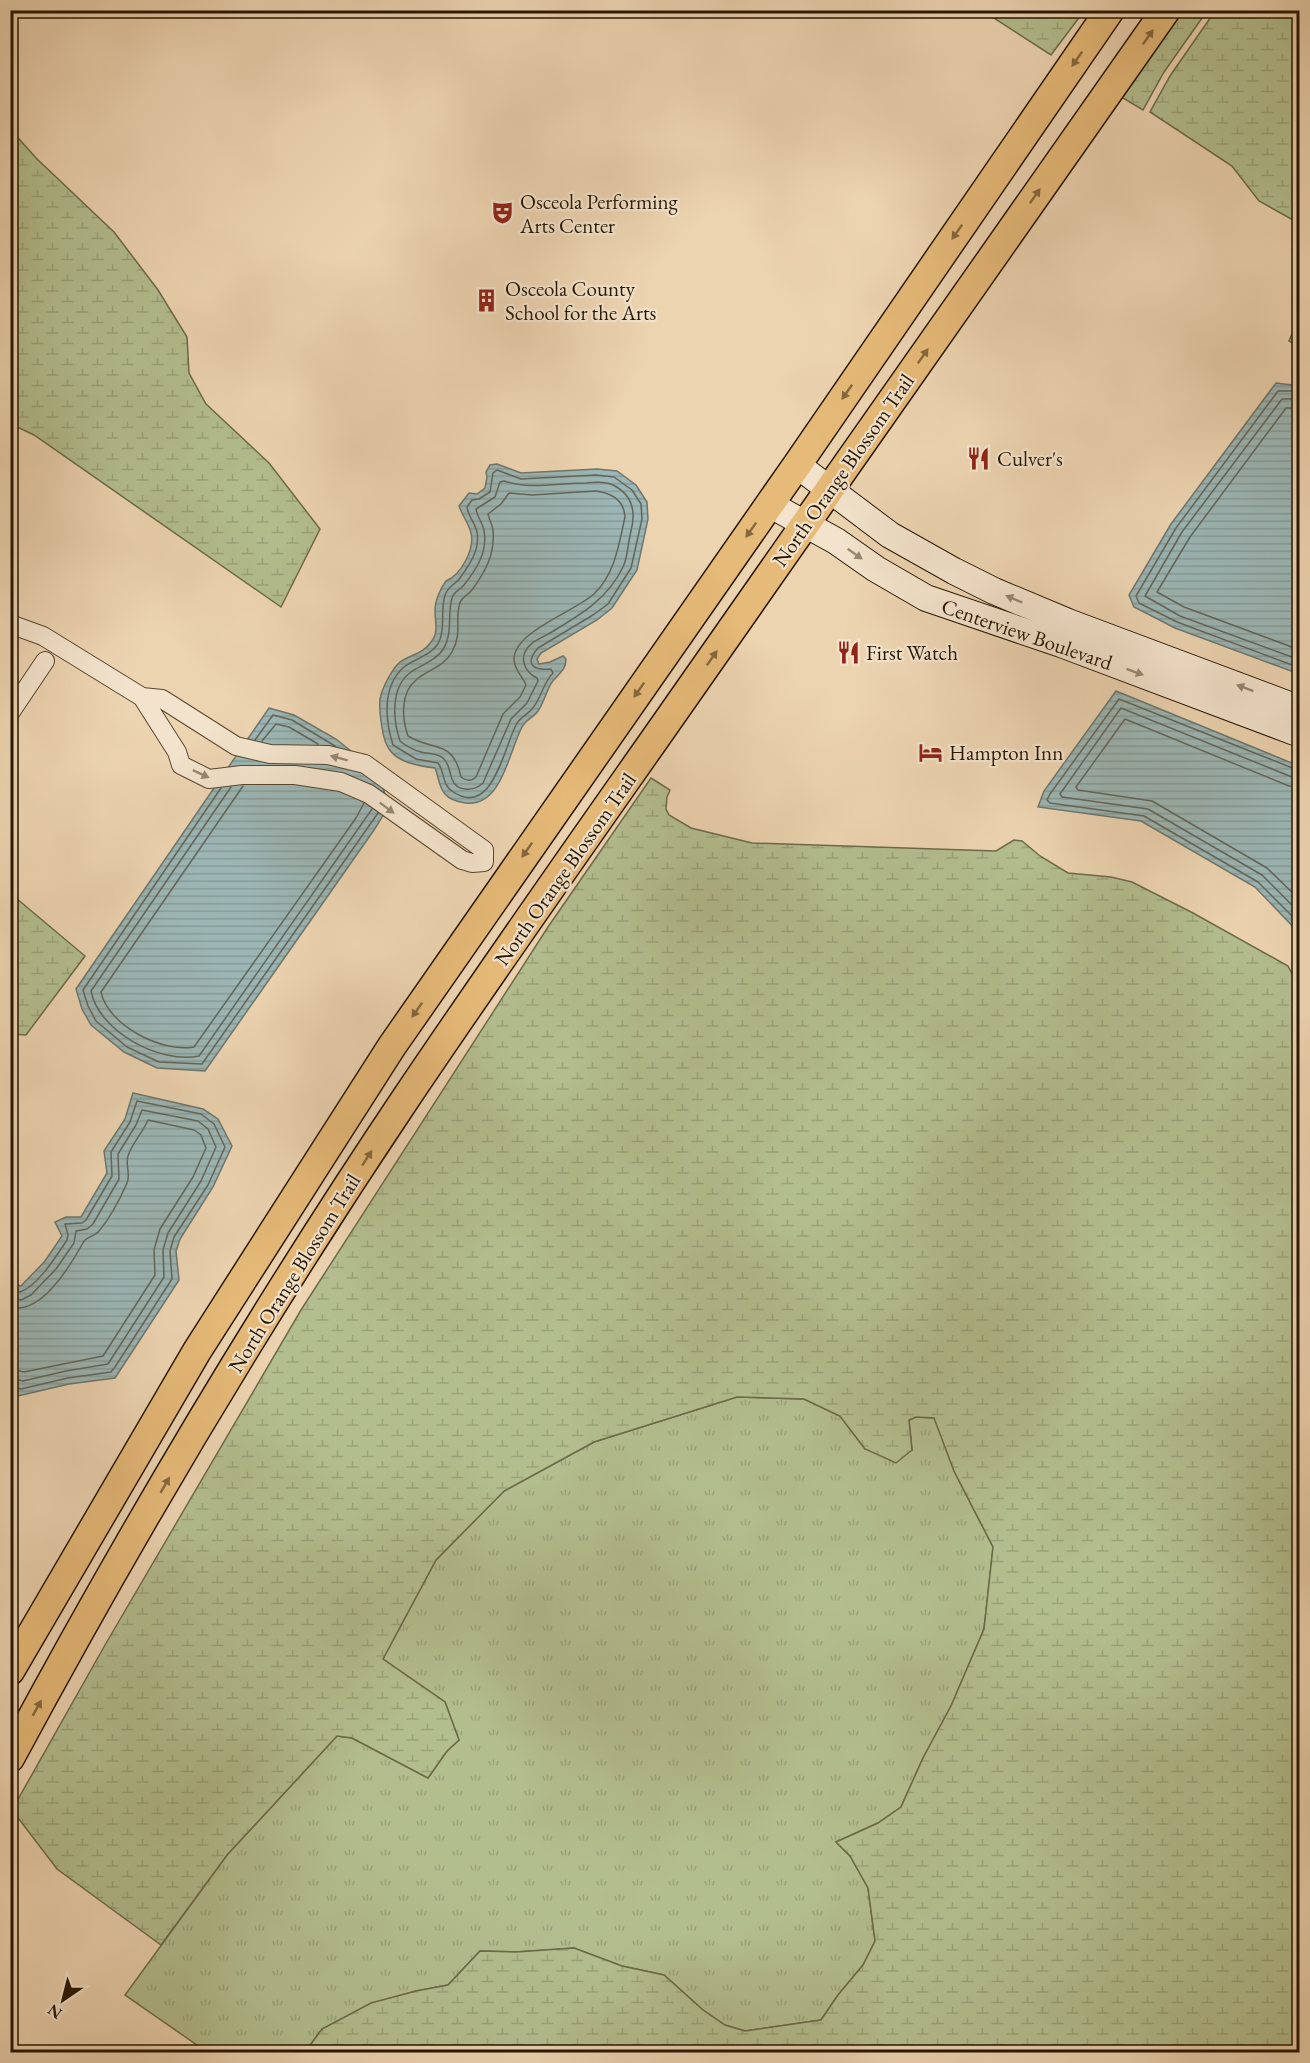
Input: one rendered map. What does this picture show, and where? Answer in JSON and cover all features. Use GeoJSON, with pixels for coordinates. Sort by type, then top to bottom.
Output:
{"type":"FeatureCollection","features":[{"type":"Feature","properties":{"kind":"main road","name":"North Orange Blossom Trail"},"geometry":{"type":"LineString","coordinates":[[10,1671],[166,1401],[392,1046],[797,465],[1110,10]]}},
{"type":"Feature","properties":{"kind":"main road","name":"North Orange Blossom Trail"},"geometry":{"type":"LineString","coordinates":[[10,1758],[222,1387],[406,1098],[829,489],[1166,10]]}},
{"type":"Feature","properties":{"kind":"main road"},"geometry":{"type":"LineString","coordinates":[[500,962],[510,920],[508,904],[501,888]]}},
{"type":"Feature","properties":{"kind":"main road"},"geometry":{"type":"LineString","coordinates":[[148,1515],[135,1508],[134,1490],[166,1401]]}},
{"type":"Feature","properties":{"kind":"main road"},"geometry":{"type":"LineString","coordinates":[[94,1608],[112,1538],[112,1518],[107,1504]]}},
{"type":"Feature","properties":{"kind":"street","name":"Centerview Boulevard"},"geometry":{"type":"LineString","coordinates":[[797,465],[890,535],[994,591],[1064,633],[1299,734]]}},
{"type":"Feature","properties":{"kind":"street","name":"Centerview Boulevard"},"geometry":{"type":"LineString","coordinates":[[769,504],[836,541],[898,583],[926,598],[1064,633],[1299,709]]}},
{"type":"Feature","properties":{"kind":"street"},"geometry":{"type":"LineString","coordinates":[[10,624],[43,636],[142,697],[162,699],[236,746],[270,754],[328,755],[364,764],[484,850],[484,862],[472,863],[462,860],[369,795],[341,782],[295,775],[242,775],[209,779],[181,765],[174,749],[142,697]]}},
{"type":"Feature","properties":{"kind":"street"},"geometry":{"type":"LineString","coordinates":[[13,704],[45,661]]}},
{"type":"Feature","properties":{"kind":"street"},"geometry":{"type":"LineString","coordinates":[[174,749],[177,736],[184,728],[201,724]]}},
{"type":"Feature","properties":{"kind":"street"},"geometry":{"type":"LineString","coordinates":[[242,775],[250,766],[251,760],[244,748]]}},
{"type":"Feature","properties":{"kind":"green space"},"geometry":{"type":"Polygon","coordinates":[[[1084,10],[1051,55],[983,11],[1084,10]]]}},
{"type":"Feature","properties":{"kind":"green space"},"geometry":{"type":"Polygon","coordinates":[[[1180,11],[1207,11],[1164,72],[1143,110],[1118,95],[1180,11]]]}},
{"type":"Feature","properties":{"kind":"green space"},"geometry":{"type":"Polygon","coordinates":[[[1215,11],[1299,11],[1299,226],[1295,221],[1259,201],[1232,166],[1150,112],[1170,76],[1215,11]]]}},
{"type":"Feature","properties":{"kind":"green space"},"geometry":{"type":"Polygon","coordinates":[[[11,130],[37,159],[114,232],[158,290],[187,337],[189,373],[206,404],[269,463],[320,529],[281,607],[34,435],[11,424],[11,130]]]}},
{"type":"Feature","properties":{"kind":"green space"},"geometry":{"type":"Polygon","coordinates":[[[1299,317],[1299,347],[1289,341],[1299,317]]]}},
{"type":"Feature","properties":{"kind":"green space"},"geometry":{"type":"Polygon","coordinates":[[[651,778],[670,790],[666,809],[669,815],[691,828],[752,843],[996,851],[1014,840],[1022,841],[1040,856],[1068,873],[1111,877],[1132,882],[1193,913],[1288,966],[1299,987],[1299,2052],[305,2052],[322,2029],[371,2003],[448,1985],[480,1951],[516,1952],[574,1948],[622,1966],[664,1975],[703,2010],[725,2025],[745,2031],[821,2020],[863,1965],[875,1941],[868,1888],[850,1856],[836,1842],[878,1823],[901,1807],[923,1758],[951,1706],[984,1629],[993,1547],[954,1471],[934,1418],[916,1417],[909,1420],[912,1450],[896,1463],[865,1449],[840,1416],[804,1399],[737,1397],[594,1442],[504,1491],[436,1560],[383,1659],[445,1702],[459,1740],[447,1751],[428,1778],[352,1738],[337,1736],[227,1855],[161,1945],[57,1869],[12,1810],[105,1645],[301,1310],[548,927],[651,778]]]}},
{"type":"Feature","properties":{"kind":"green space"},"geometry":{"type":"Polygon","coordinates":[[[10,893],[85,956],[26,1035],[11,1034],[10,893]]]}},
{"type":"Feature","properties":{"kind":"green space"},"geometry":{"type":"Polygon","coordinates":[[[737,1397],[804,1399],[840,1416],[865,1449],[912,1450],[909,1420],[916,1417],[935,1418],[954,1471],[993,1547],[984,1629],[951,1706],[923,1758],[901,1807],[878,1823],[836,1842],[850,1856],[868,1888],[875,1941],[863,1965],[821,2020],[745,2031],[725,2025],[703,2010],[664,1975],[622,1966],[574,1948],[516,1952],[480,1951],[448,1985],[416,1991],[371,2004],[322,2029],[305,2052],[207,2052],[125,1995],[227,1855],[337,1736],[352,1738],[428,1778],[447,1751],[459,1740],[445,1702],[383,1659],[436,1560],[504,1491],[594,1442],[737,1397]]]}},
{"type":"Feature","properties":{"kind":"water"},"geometry":{"type":"Polygon","coordinates":[[[1276,383],[1299,386],[1299,674],[1175,628],[1134,607],[1129,595],[1171,524],[1276,383]]]}},
{"type":"Feature","properties":{"kind":"water"},"geometry":{"type":"Polygon","coordinates":[[[497,464],[521,473],[597,469],[617,471],[636,485],[647,502],[648,519],[637,570],[612,608],[597,620],[541,653],[537,659],[539,664],[563,656],[566,659],[565,667],[552,682],[538,711],[523,725],[496,787],[488,797],[478,802],[465,803],[445,794],[435,768],[404,761],[393,754],[383,732],[380,699],[397,665],[425,649],[435,635],[435,607],[438,595],[446,581],[462,567],[471,546],[470,530],[459,506],[469,493],[477,494],[485,488],[486,472],[490,465],[497,464]]]}},
{"type":"Feature","properties":{"kind":"water"},"geometry":{"type":"Polygon","coordinates":[[[1116,691],[1299,766],[1299,933],[1255,887],[1141,821],[1038,807],[1044,791],[1116,691]]]}},
{"type":"Feature","properties":{"kind":"water"},"geometry":{"type":"Polygon","coordinates":[[[269,708],[294,715],[336,739],[378,773],[389,806],[205,1071],[157,1068],[124,1052],[91,1025],[82,1009],[76,989],[269,708]]]}},
{"type":"Feature","properties":{"kind":"water"},"geometry":{"type":"Polygon","coordinates":[[[133,1093],[203,1109],[218,1119],[232,1146],[213,1187],[180,1239],[176,1251],[179,1280],[115,1378],[69,1384],[18,1396],[11,1390],[11,1283],[21,1286],[45,1261],[62,1236],[55,1222],[66,1217],[81,1217],[107,1173],[104,1151],[125,1119],[133,1093]]]}},
{"type":"Feature","properties":{"kind":"place","name":"Osceola Performing Arts Center"},"geometry":{"type":"Point","coordinates":[502,213]}},
{"type":"Feature","properties":{"kind":"place","name":"Osceola County School for the Arts"},"geometry":{"type":"Point","coordinates":[487,300]}},
{"type":"Feature","properties":{"kind":"place","name":"Culver's"},"geometry":{"type":"Point","coordinates":[979,458]}},
{"type":"Feature","properties":{"kind":"place","name":"First Watch"},"geometry":{"type":"Point","coordinates":[848,652]}},
{"type":"Feature","properties":{"kind":"place","name":"Hampton Inn"},"geometry":{"type":"Point","coordinates":[931,752]}}]}
